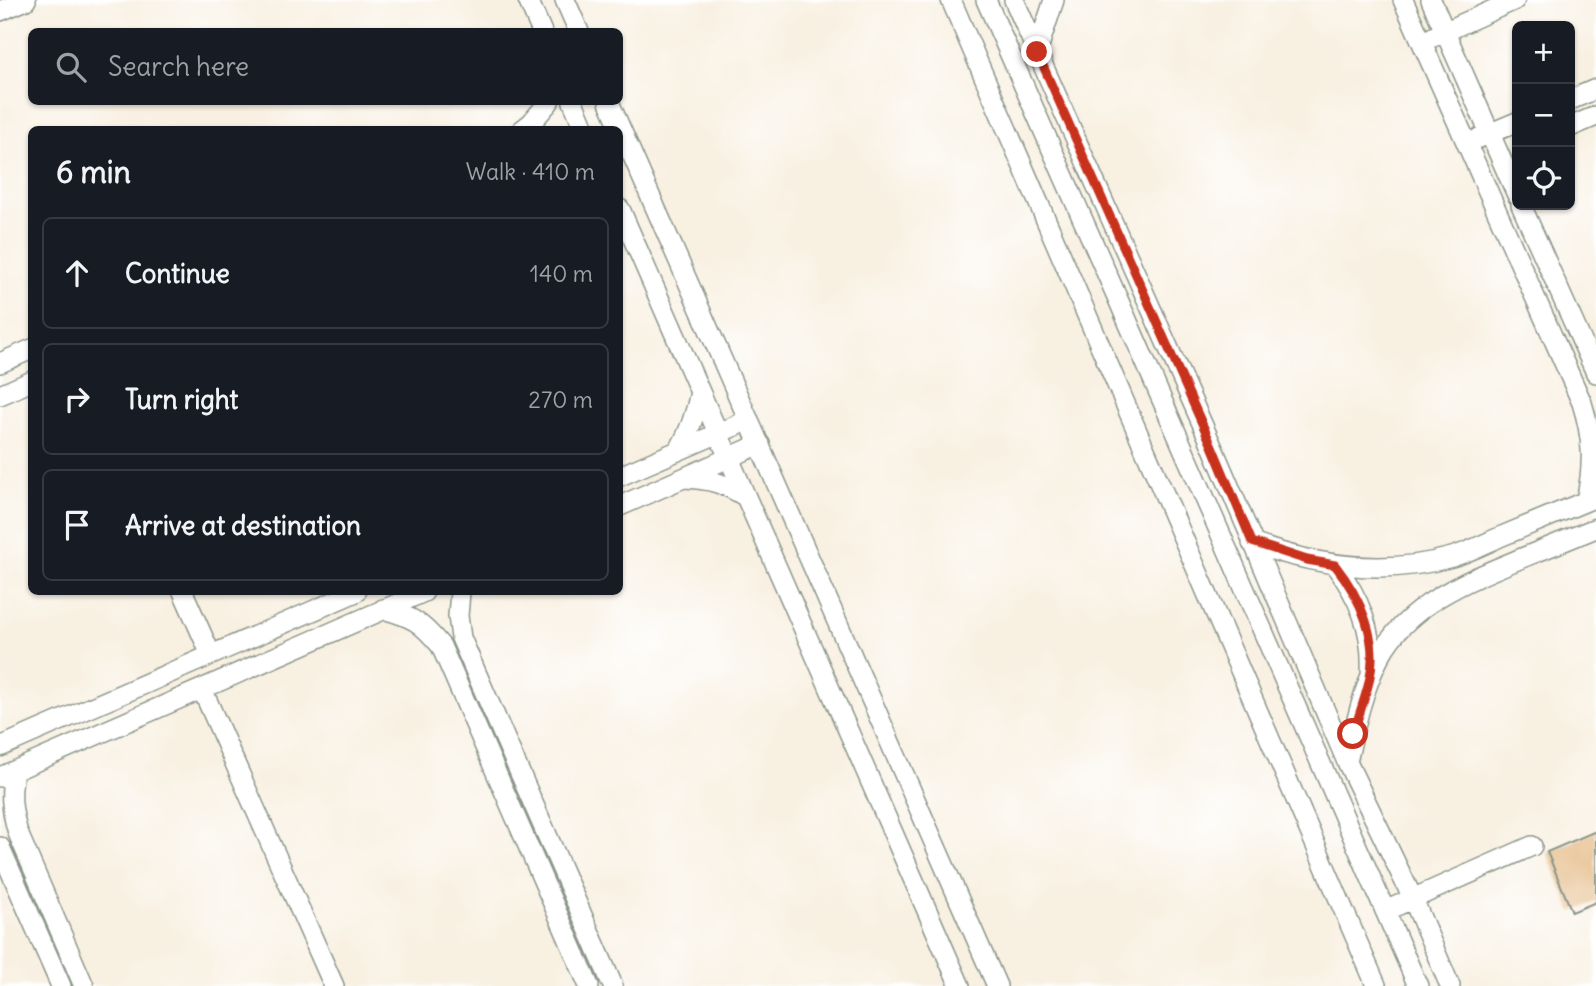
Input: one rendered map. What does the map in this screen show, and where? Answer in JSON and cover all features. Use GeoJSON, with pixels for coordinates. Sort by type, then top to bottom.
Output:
{"type":"FeatureCollection","features":[{"type":"Feature","properties":{"kind":"street"},"geometry":{"type":"LineString","coordinates":[[0,11],[26,0]]}},
{"type":"Feature","properties":{"kind":"street"},"geometry":{"type":"LineString","coordinates":[[528,0],[540,28]]}},
{"type":"Feature","properties":{"kind":"street"},"geometry":{"type":"LineString","coordinates":[[565,0],[577,28]]}},
{"type":"Feature","properties":{"kind":"street"},"geometry":{"type":"LineString","coordinates":[[951,0],[1376,985]]}},
{"type":"Feature","properties":{"kind":"street"},"geometry":{"type":"LineString","coordinates":[[986,0],[1418,986]]}},
{"type":"Feature","properties":{"kind":"street"},"geometry":{"type":"LineString","coordinates":[[1014,0],[1212,446],[1347,762],[1413,899],[1450,986]]}},
{"type":"Feature","properties":{"kind":"street"},"geometry":{"type":"LineString","coordinates":[[1037,52],[1054,0]]}},
{"type":"Feature","properties":{"kind":"street"},"geometry":{"type":"LineString","coordinates":[[1252,542],[1297,557],[1335,565],[1363,567],[1429,562],[1454,556],[1591,499],[1591,442],[1582,403],[1403,0]]}},
{"type":"Feature","properties":{"kind":"street"},"geometry":{"type":"LineString","coordinates":[[1431,0],[1490,134],[1509,153],[1477,166]]}},
{"type":"Feature","properties":{"kind":"street"},"geometry":{"type":"LineString","coordinates":[[1422,42],[1515,0]]}},
{"type":"Feature","properties":{"kind":"street"},"geometry":{"type":"LineString","coordinates":[[1575,98],[1596,89]]}},
{"type":"Feature","properties":{"kind":"street"},"geometry":{"type":"LineString","coordinates":[[531,126],[547,105]]}},
{"type":"Feature","properties":{"kind":"street"},"geometry":{"type":"LineString","coordinates":[[574,105],[583,126]]}},
{"type":"Feature","properties":{"kind":"street"},"geometry":{"type":"LineString","coordinates":[[611,105],[620,126]]}},
{"type":"Feature","properties":{"kind":"street"},"geometry":{"type":"LineString","coordinates":[[1575,125],[1596,116]]}},
{"type":"Feature","properties":{"kind":"street"},"geometry":{"type":"LineString","coordinates":[[1466,143],[1512,124]]}},
{"type":"Feature","properties":{"kind":"street"},"geometry":{"type":"LineString","coordinates":[[623,132],[997,986]]}},
{"type":"Feature","properties":{"kind":"street"},"geometry":{"type":"LineString","coordinates":[[1503,226],[1524,210],[1596,373]]}},
{"type":"Feature","properties":{"kind":"street"},"geometry":{"type":"LineString","coordinates":[[623,216],[960,986]]}},
{"type":"Feature","properties":{"kind":"street"},"geometry":{"type":"LineString","coordinates":[[1117,297],[1141,286]]}},
{"type":"Feature","properties":{"kind":"street"},"geometry":{"type":"LineString","coordinates":[[0,363],[28,351]]}},
{"type":"Feature","properties":{"kind":"street"},"geometry":{"type":"LineString","coordinates":[[0,395],[28,383]]}},
{"type":"Feature","properties":{"kind":"street"},"geometry":{"type":"LineString","coordinates":[[680,450],[696,412],[700,392]]}},
{"type":"Feature","properties":{"kind":"street"},"geometry":{"type":"LineString","coordinates":[[623,475],[749,420]]}},
{"type":"Feature","properties":{"kind":"street"},"geometry":{"type":"LineString","coordinates":[[623,505],[760,444]]}},
{"type":"Feature","properties":{"kind":"street"},"geometry":{"type":"LineString","coordinates":[[683,478],[705,479],[727,485],[746,496]]}},
{"type":"Feature","properties":{"kind":"street"},"geometry":{"type":"LineString","coordinates":[[1347,762],[1370,680],[1381,654],[1396,632],[1416,614],[1472,579],[1596,528]]}},
{"type":"Feature","properties":{"kind":"street"},"geometry":{"type":"LineString","coordinates":[[1335,565],[1358,599],[1365,618],[1371,649],[1370,680]]}},
{"type":"Feature","properties":{"kind":"street"},"geometry":{"type":"LineString","coordinates":[[184,595],[211,655]]}},
{"type":"Feature","properties":{"kind":"street"},"geometry":{"type":"LineString","coordinates":[[0,747],[349,595]]}},
{"type":"Feature","properties":{"kind":"street"},"geometry":{"type":"LineString","coordinates":[[84,986],[18,833],[12,813],[7,774],[417,595]]}},
{"type":"Feature","properties":{"kind":"street"},"geometry":{"type":"LineString","coordinates":[[460,595],[458,617],[461,638],[612,986]]}},
{"type":"Feature","properties":{"kind":"street"},"geometry":{"type":"LineString","coordinates":[[383,609],[406,615],[426,628],[441,646],[590,986]]}},
{"type":"Feature","properties":{"kind":"street"},"geometry":{"type":"LineString","coordinates":[[202,689],[334,986]]}},
{"type":"Feature","properties":{"kind":"street"},"geometry":{"type":"LineString","coordinates":[[1385,911],[1532,846]]}},
{"type":"Feature","properties":{"kind":"street"},"geometry":{"type":"LineString","coordinates":[[0,847],[61,986]]}},
{"type":"Feature","properties":{"kind":"building"},"geometry":{"type":"Polygon","coordinates":[[[1596,831],[1596,902],[1572,912],[1547,852],[1596,831]]]}},
{"type":"Feature","properties":{"kind":"route"},"geometry":{"type":"LineString","coordinates":[[1037,52],[1252,542],[1307,560],[1335,565],[1358,599],[1370,638],[1371,659],[1370,680],[1353,734]]}}]}
